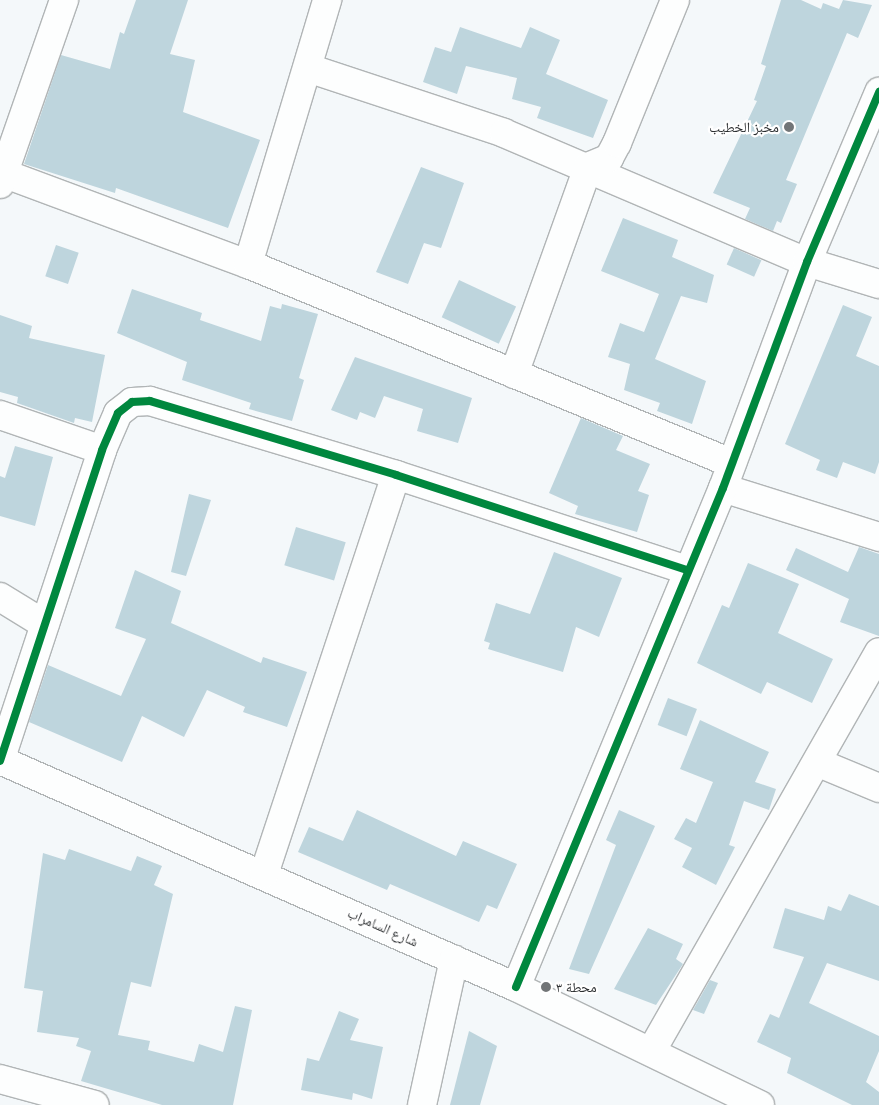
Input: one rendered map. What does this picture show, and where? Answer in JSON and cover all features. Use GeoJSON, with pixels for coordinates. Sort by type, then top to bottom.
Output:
{"type":"FeatureCollection","features":[{"type":"Feature","properties":{"kind":"street"},"geometry":{"type":"LineString","coordinates":[[64,0],[2,177],[248,264],[514,374],[727,476],[879,537]]}},
{"type":"Feature","properties":{"kind":"street"},"geometry":{"type":"LineString","coordinates":[[248,264],[327,0]]}},
{"type":"Feature","properties":{"kind":"street"},"geometry":{"type":"LineString","coordinates":[[514,374],[588,167],[609,158],[617,143],[675,0]]}},
{"type":"Feature","properties":{"kind":"street"},"geometry":{"type":"LineString","coordinates":[[308,68],[504,133],[588,167],[808,262],[879,284]]}},
{"type":"Feature","properties":{"kind":"street"},"geometry":{"type":"LineString","coordinates":[[516,987],[727,476],[808,262],[879,92]]}},
{"type":"Feature","properties":{"kind":"street"},"geometry":{"type":"LineString","coordinates":[[0,760],[102,450],[118,413],[132,402],[150,401],[396,475],[687,570]]}},
{"type":"Feature","properties":{"kind":"street"},"geometry":{"type":"LineString","coordinates":[[0,415],[102,450]]}},
{"type":"Feature","properties":{"kind":"street"},"geometry":{"type":"LineString","coordinates":[[264,874],[396,475]]}},
{"type":"Feature","properties":{"kind":"street"},"geometry":{"type":"LineString","coordinates":[[0,597],[44,624]]}},
{"type":"Feature","properties":{"kind":"street"},"geometry":{"type":"LineString","coordinates":[[652,1050],[819,763],[879,652]]}},
{"type":"Feature","properties":{"kind":"street","name":"شارع السامراب"},"geometry":{"type":"LineString","coordinates":[[0,760],[264,874],[516,987],[652,1050],[750,1102]]}},
{"type":"Feature","properties":{"kind":"street"},"geometry":{"type":"LineString","coordinates":[[819,763],[879,788]]}},
{"type":"Feature","properties":{"kind":"street"},"geometry":{"type":"LineString","coordinates":[[422,1105],[454,959]]}},
{"type":"Feature","properties":{"kind":"street"},"geometry":{"type":"LineString","coordinates":[[0,1079],[94,1105]]}},
{"type":"Feature","properties":{"kind":"building"},"geometry":{"type":"Polygon","coordinates":[[[136,0],[188,0],[170,54],[195,60],[183,112],[260,140],[228,228],[116,188],[115,193],[24,164],[61,55],[110,69],[120,32],[124,34],[136,0]]]}},
{"type":"Feature","properties":{"kind":"building"},"geometry":{"type":"Polygon","coordinates":[[[781,0],[801,0],[821,9],[823,3],[839,9],[843,0],[872,5],[858,38],[847,33],[786,180],[797,184],[781,223],[777,221],[773,231],[745,219],[750,208],[713,193],[757,101],[754,100],[766,66],[761,64],[781,0]]]}},
{"type":"Feature","properties":{"kind":"building"},"geometry":{"type":"Polygon","coordinates":[[[460,27],[521,48],[530,27],[560,40],[546,74],[608,100],[593,138],[537,118],[541,107],[512,99],[517,78],[466,66],[457,94],[423,82],[435,47],[451,52],[460,27]]]}},
{"type":"Feature","properties":{"kind":"building"},"geometry":{"type":"Polygon","coordinates":[[[421,167],[464,183],[441,248],[424,243],[408,284],[376,272],[421,167]]]}},
{"type":"Feature","properties":{"kind":"building"},"geometry":{"type":"Polygon","coordinates":[[[623,218],[678,240],[672,257],[714,275],[707,303],[681,296],[655,359],[706,381],[692,424],[657,411],[660,403],[624,390],[630,364],[608,357],[620,323],[644,332],[659,294],[601,271],[623,218]]]}},
{"type":"Feature","properties":{"kind":"building"},"geometry":{"type":"Polygon","coordinates":[[[56,245],[79,253],[68,284],[45,276],[56,245]]]}},
{"type":"Feature","properties":{"kind":"building"},"geometry":{"type":"Polygon","coordinates":[[[734,248],[761,260],[754,277],[727,264],[734,248]]]}},
{"type":"Feature","properties":{"kind":"building"},"geometry":{"type":"Polygon","coordinates":[[[459,280],[516,307],[499,344],[442,317],[459,280]]]}},
{"type":"Feature","properties":{"kind":"building"},"geometry":{"type":"Polygon","coordinates":[[[132,289],[202,313],[200,320],[261,341],[270,306],[281,309],[282,304],[318,314],[299,378],[304,380],[292,421],[249,409],[251,403],[182,380],[187,362],[117,333],[132,289]]]}},
{"type":"Feature","properties":{"kind":"building"},"geometry":{"type":"Polygon","coordinates":[[[843,305],[872,317],[856,356],[879,366],[879,462],[875,474],[843,462],[837,478],[816,470],[820,460],[785,444],[843,305]]]}},
{"type":"Feature","properties":{"kind":"building"},"geometry":{"type":"Polygon","coordinates":[[[0,315],[32,326],[29,338],[105,355],[92,422],[75,418],[74,423],[17,403],[18,397],[0,392],[0,315]]]}},
{"type":"Feature","properties":{"kind":"building"},"geometry":{"type":"Polygon","coordinates":[[[355,357],[472,398],[458,443],[417,431],[423,409],[384,396],[375,418],[360,412],[357,420],[331,410],[355,357]]]}},
{"type":"Feature","properties":{"kind":"building"},"geometry":{"type":"Polygon","coordinates":[[[581,418],[623,436],[616,450],[650,464],[638,491],[649,495],[637,532],[575,514],[578,506],[549,493],[581,418]]]}},
{"type":"Feature","properties":{"kind":"building"},"geometry":{"type":"Polygon","coordinates":[[[15,446],[53,457],[35,526],[0,516],[0,476],[5,478],[15,446]]]}},
{"type":"Feature","properties":{"kind":"building"},"geometry":{"type":"Polygon","coordinates":[[[189,494],[211,500],[186,576],[171,572],[189,494]]]}},
{"type":"Feature","properties":{"kind":"building"},"geometry":{"type":"Polygon","coordinates":[[[296,527],[346,542],[334,580],[284,565],[296,527]]]}},
{"type":"Feature","properties":{"kind":"building"},"geometry":{"type":"Polygon","coordinates":[[[859,547],[879,554],[879,636],[840,622],[849,599],[786,570],[796,548],[848,572],[859,547]]]}},
{"type":"Feature","properties":{"kind":"building"},"geometry":{"type":"Polygon","coordinates":[[[554,552],[622,578],[599,637],[576,627],[563,672],[488,649],[490,643],[484,641],[496,603],[530,614],[554,552]]]}},
{"type":"Feature","properties":{"kind":"building"},"geometry":{"type":"Polygon","coordinates":[[[748,563],[799,584],[778,633],[833,659],[812,703],[767,682],[761,694],[697,663],[722,605],[729,608],[748,563]]]}},
{"type":"Feature","properties":{"kind":"building"},"geometry":{"type":"Polygon","coordinates":[[[135,570],[181,591],[171,623],[261,663],[263,657],[307,672],[287,727],[243,712],[245,707],[207,690],[184,737],[142,716],[122,762],[29,722],[48,665],[121,696],[146,639],[115,628],[135,570]]]}},
{"type":"Feature","properties":{"kind":"building"},"geometry":{"type":"Polygon","coordinates":[[[668,698],[697,709],[687,736],[658,725],[668,698]]]}},
{"type":"Feature","properties":{"kind":"building"},"geometry":{"type":"Polygon","coordinates":[[[700,720],[769,752],[755,782],[776,789],[769,810],[744,801],[729,845],[735,847],[716,885],[682,867],[692,848],[674,839],[686,818],[696,823],[713,782],[680,769],[700,720]]]}},
{"type":"Feature","properties":{"kind":"building"},"geometry":{"type":"Polygon","coordinates":[[[357,810],[456,856],[463,841],[517,864],[497,909],[487,905],[479,922],[390,884],[387,890],[298,852],[309,827],[343,841],[357,810]]]}},
{"type":"Feature","properties":{"kind":"building"},"geometry":{"type":"Polygon","coordinates":[[[619,810],[655,826],[589,974],[569,969],[616,845],[606,840],[619,810]]]}},
{"type":"Feature","properties":{"kind":"building"},"geometry":{"type":"Polygon","coordinates":[[[69,849],[131,871],[137,856],[162,866],[154,885],[173,894],[151,987],[131,982],[118,1035],[150,1041],[148,1050],[194,1062],[199,1044],[223,1052],[235,1006],[252,1010],[233,1105],[162,1105],[81,1081],[91,1051],[76,1046],[79,1038],[37,1032],[43,991],[24,988],[43,853],[65,860],[69,849]]]}},
{"type":"Feature","properties":{"kind":"building"},"geometry":{"type":"Polygon","coordinates":[[[849,894],[879,906],[879,981],[827,963],[809,1003],[879,1036],[879,1051],[866,1082],[879,1092],[879,1105],[852,1105],[787,1073],[791,1058],[757,1042],[770,1014],[779,1018],[804,957],[773,948],[785,908],[824,920],[828,906],[841,911],[849,894]]]}},
{"type":"Feature","properties":{"kind":"building"},"geometry":{"type":"Polygon","coordinates":[[[648,928],[683,944],[676,959],[683,964],[656,1005],[614,989],[648,928]]]}},
{"type":"Feature","properties":{"kind":"building"},"geometry":{"type":"Polygon","coordinates":[[[710,980],[718,983],[704,1014],[693,1010],[710,980]]]}},
{"type":"Feature","properties":{"kind":"building"},"geometry":{"type":"Polygon","coordinates":[[[339,1011],[359,1019],[350,1040],[383,1047],[372,1099],[353,1093],[352,1100],[301,1090],[307,1058],[319,1061],[339,1011]]]}},
{"type":"Feature","properties":{"kind":"building"},"geometry":{"type":"Polygon","coordinates":[[[469,1031],[497,1046],[480,1105],[450,1105],[469,1031]]]}},
{"type":"Feature","properties":{"kind":"cycle path"},"geometry":{"type":"LineString","coordinates":[[516,987],[723,488],[807,262],[879,92]]}},
{"type":"Feature","properties":{"kind":"cycle path"},"geometry":{"type":"LineString","coordinates":[[0,761],[102,450],[118,413],[132,402],[150,401],[396,475],[687,570]]}},
{"type":"Feature","properties":{"kind":"place","name":"مخبز الخطيب"},"geometry":{"type":"Point","coordinates":[789,127]}},
{"type":"Feature","properties":{"kind":"place","name":"محطة ٣"},"geometry":{"type":"Point","coordinates":[546,987]}}]}
